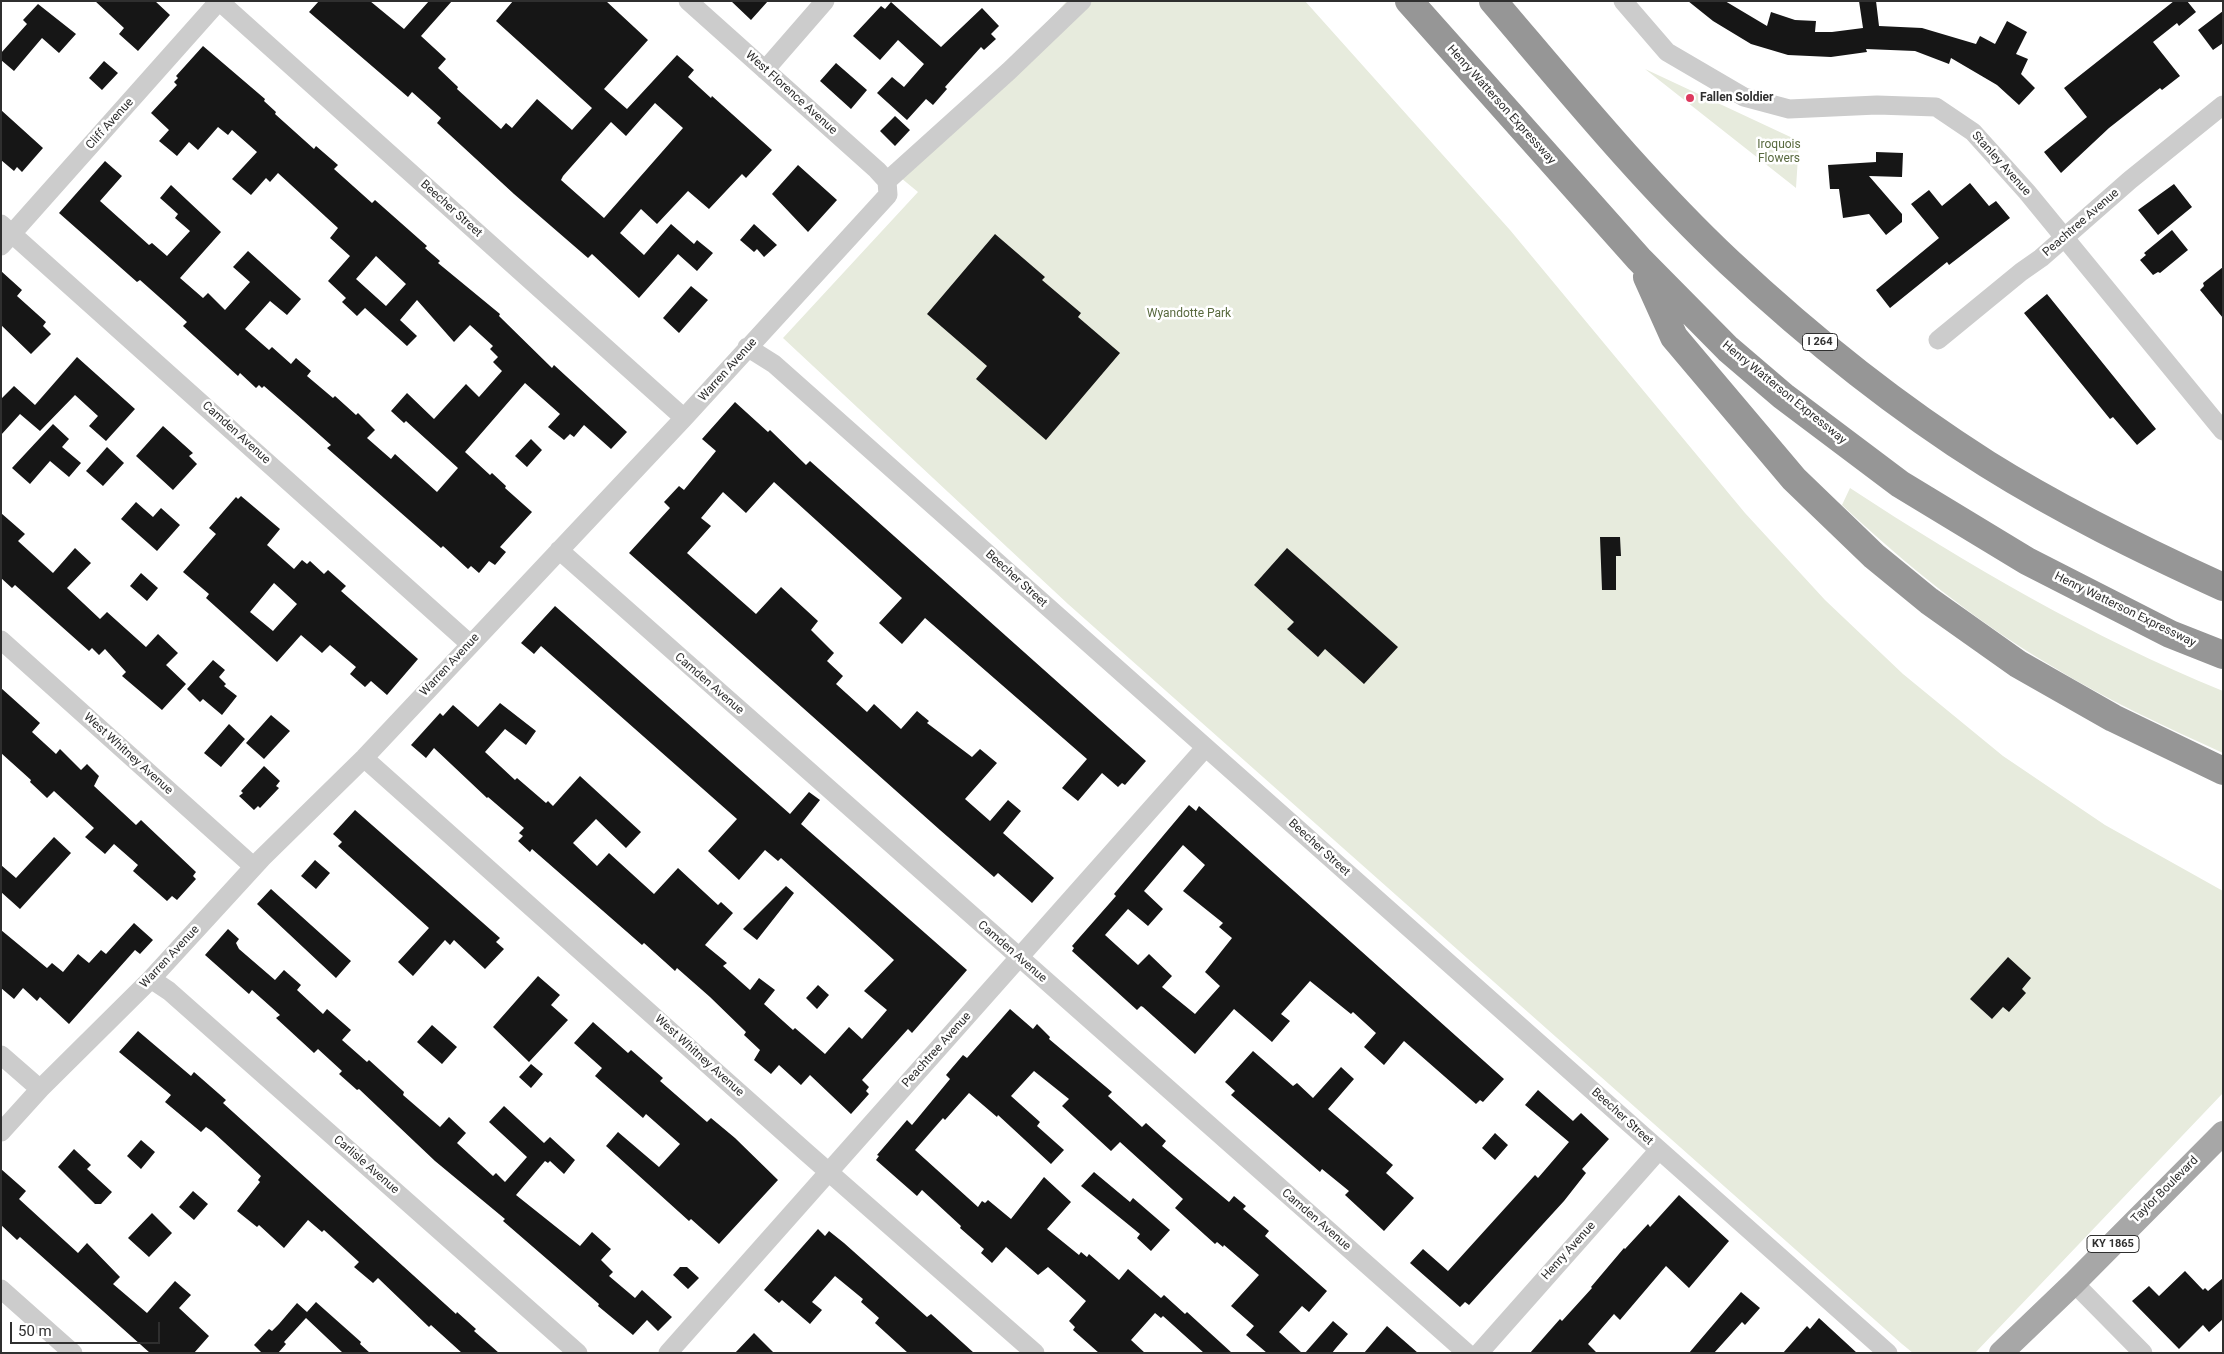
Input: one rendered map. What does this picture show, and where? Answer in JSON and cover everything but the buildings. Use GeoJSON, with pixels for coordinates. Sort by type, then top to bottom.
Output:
{"type":"FeatureCollection","features":[{"type":"Feature","properties":{"kind":"highway","name":"Henry Watterson Expressway"},"geometry":{"type":"LineString","coordinates":[[1409,1],[1639,259],[1728,349],[1783,396],[1900,484],[2027,562],[2170,634],[2223,655]]}},
{"type":"Feature","properties":{"kind":"highway","name":"I 264"},"geometry":{"type":"LineString","coordinates":[[1493,1],[1631,163],[1684,217],[1780,308],[1845,362],[1915,416],[1988,464],[2148,553],[2223,587]]}},
{"type":"Feature","properties":{"kind":"highway"},"geometry":{"type":"LineString","coordinates":[[1639,259],[1674,337],[1794,479],[1874,556],[1929,601],[2018,664],[2113,718],[2223,771]]}},
{"type":"Feature","properties":{"kind":"main road","name":"Taylor Boulevard"},"geometry":{"type":"LineString","coordinates":[[2001,1353],[2074,1283],[2223,1133]]}},
{"type":"Feature","properties":{"kind":"street","name":"Cliff Avenue"},"geometry":{"type":"LineString","coordinates":[[5,235],[219,1]]}},
{"type":"Feature","properties":{"kind":"street","name":"Beecher Street"},"geometry":{"type":"LineString","coordinates":[[219,1],[684,418]]}},
{"type":"Feature","properties":{"kind":"street","name":"West Florence Avenue"},"geometry":{"type":"LineString","coordinates":[[688,1],[765,70],[887,185]]}},
{"type":"Feature","properties":{"kind":"street"},"geometry":{"type":"LineString","coordinates":[[765,70],[825,1]]}},
{"type":"Feature","properties":{"kind":"street","name":"Warren Avenue"},"geometry":{"type":"LineString","coordinates":[[1,1132],[40,1090],[151,979],[254,867],[364,758],[684,418],[747,347],[884,200],[887,185],[1082,1]]}},
{"type":"Feature","properties":{"kind":"street","name":"Stanley Avenue"},"geometry":{"type":"LineString","coordinates":[[1623,1],[1667,52],[1744,97],[1789,109],[1877,105],[1936,107],[1974,132],[2065,238],[2223,431]]}},
{"type":"Feature","properties":{"kind":"street","name":"Peachtree Avenue"},"geometry":{"type":"LineString","coordinates":[[1938,340],[2065,238],[2130,180],[2223,105]]}},
{"type":"Feature","properties":{"kind":"street","name":"Camden Avenue"},"geometry":{"type":"LineString","coordinates":[[5,235],[470,644]]}},
{"type":"Feature","properties":{"kind":"street","name":"Beecher Street"},"geometry":{"type":"LineString","coordinates":[[747,347],[774,364],[1660,1150],[1884,1352]]}},
{"type":"Feature","properties":{"kind":"street","name":"Camden Avenue"},"geometry":{"type":"LineString","coordinates":[[559,550],[1467,1353]]}},
{"type":"Feature","properties":{"kind":"street","name":"West Whitney Avenue"},"geometry":{"type":"LineString","coordinates":[[1,640],[254,867]]}},
{"type":"Feature","properties":{"kind":"street","name":"Peachtree Avenue"},"geometry":{"type":"LineString","coordinates":[[668,1353],[1206,748]]}},
{"type":"Feature","properties":{"kind":"street","name":"West Whitney Avenue"},"geometry":{"type":"LineString","coordinates":[[364,758],[1035,1353]]}},
{"type":"Feature","properties":{"kind":"street","name":"Carlisle Avenue"},"geometry":{"type":"LineString","coordinates":[[151,979],[169,991],[578,1353]]}},
{"type":"Feature","properties":{"kind":"street"},"geometry":{"type":"LineString","coordinates":[[1,1055],[40,1090]]}},
{"type":"Feature","properties":{"kind":"street","name":"Henry Avenue"},"geometry":{"type":"LineString","coordinates":[[1479,1353],[1660,1150]]}},
{"type":"Feature","properties":{"kind":"street"},"geometry":{"type":"LineString","coordinates":[[2074,1283],[2143,1353]]}},
{"type":"Feature","properties":{"kind":"street"},"geometry":{"type":"LineString","coordinates":[[1,1289],[73,1353]]}},
{"type":"Feature","properties":{"kind":"green space","name":"Wyandotte Park"},"geometry":{"type":"Polygon","coordinates":[[[1067,1],[1305,1],[1510,230],[1745,513],[1825,600],[1903,674],[2003,756],[2105,825],[2223,891],[2223,1093],[1975,1353],[1913,1353],[1902,1344],[1068,604],[783,338],[918,192],[901,178],[1067,1]]]}},
{"type":"Feature","properties":{"kind":"green space","name":"Iroquois Flowers"},"geometry":{"type":"Polygon","coordinates":[[[1645,69],[1799,141],[1796,188],[1645,69]]]}},
{"type":"Feature","properties":{"kind":"green space"},"geometry":{"type":"Polygon","coordinates":[[[1850,488],[1940,545],[2032,599],[2078,624],[2223,691],[2223,753],[2113,701],[2050,665],[1994,629],[1916,570],[1842,505],[1850,488]]]}},
{"type":"Feature","properties":{"kind":"place","name":"Fallen Soldier"},"geometry":{"type":"Point","coordinates":[1690,98]}}]}
